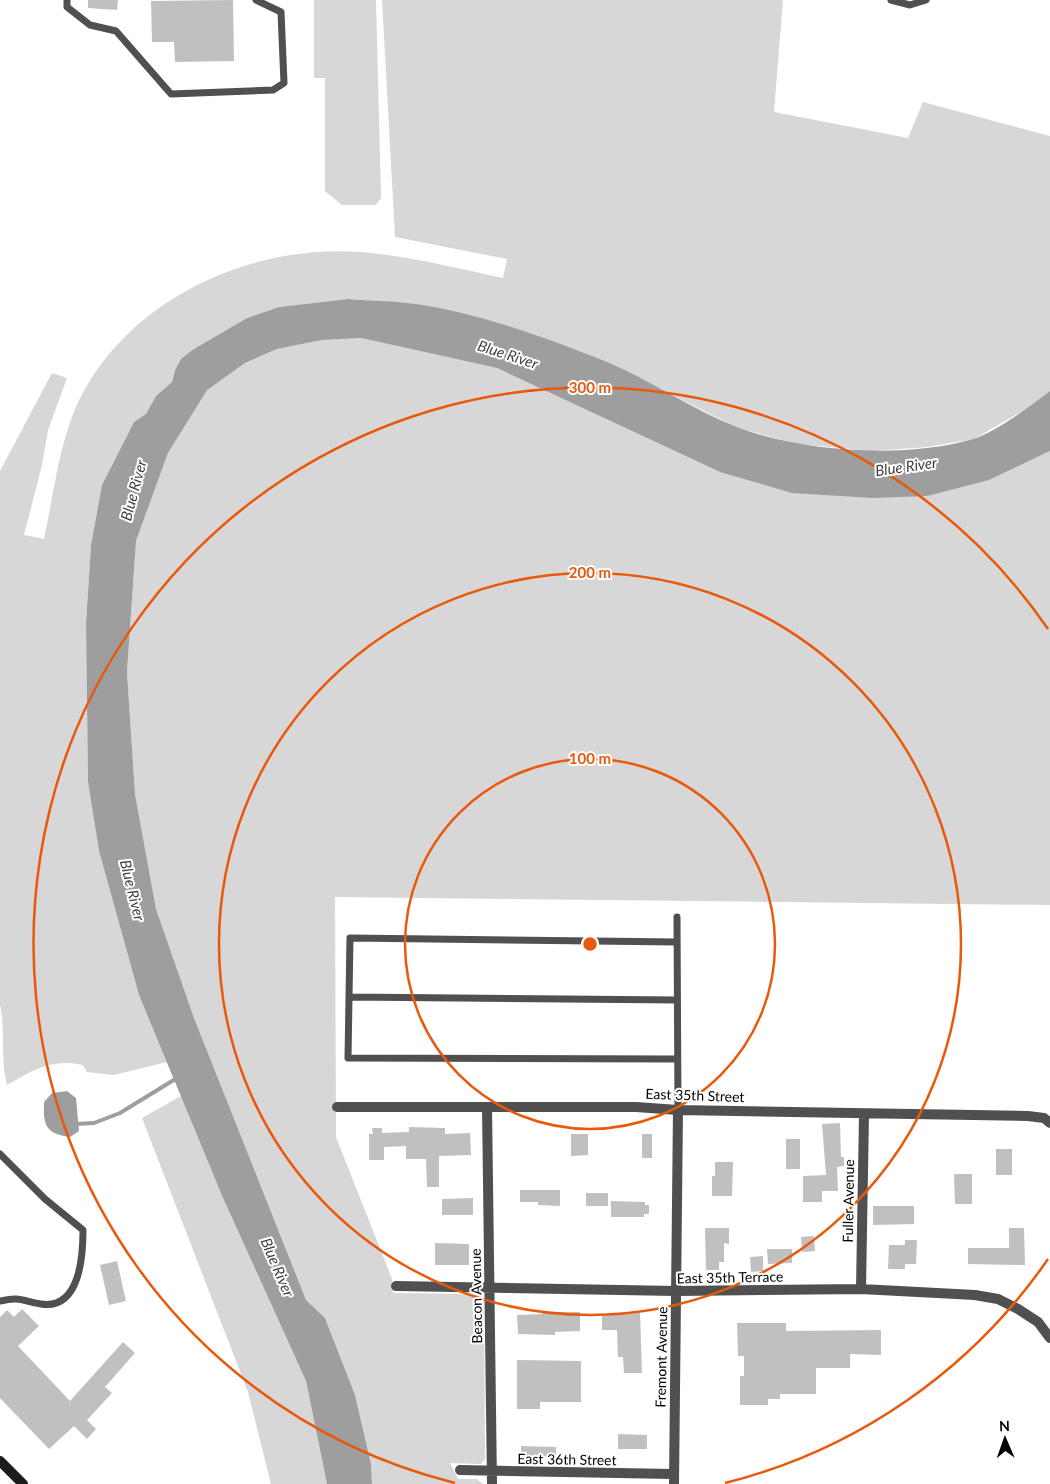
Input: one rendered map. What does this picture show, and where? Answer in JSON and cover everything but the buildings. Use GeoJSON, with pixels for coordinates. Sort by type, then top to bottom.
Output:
{"type":"FeatureCollection","features":[{"type":"Feature","properties":{"kind":"main road"},"geometry":{"type":"LineString","coordinates":[[0,1461],[23,1484]]}},
{"type":"Feature","properties":{"kind":"street","name":"East 35th Street"},"geometry":{"type":"LineString","coordinates":[[338,1107],[636,1107],[678,1110],[1028,1116],[1044,1118],[1050,1123]]}},
{"type":"Feature","properties":{"kind":"street","name":"Beacon Avenue"},"geometry":{"type":"LineString","coordinates":[[487,1107],[492,1484]]}},
{"type":"Feature","properties":{"kind":"street","name":"Fremont Avenue"},"geometry":{"type":"LineString","coordinates":[[674,1479],[678,1110]]}},
{"type":"Feature","properties":{"kind":"street","name":"Fuller Avenue"},"geometry":{"type":"LineString","coordinates":[[861,1289],[864,1114]]}},
{"type":"Feature","properties":{"kind":"street","name":"East 35th Terrace"},"geometry":{"type":"LineString","coordinates":[[396,1286],[676,1291],[861,1289],[975,1295],[998,1299],[1038,1322],[1050,1338]]}},
{"type":"Feature","properties":{"kind":"street","name":"East 36th Street"},"geometry":{"type":"LineString","coordinates":[[460,1470],[674,1479]]}},
{"type":"Feature","properties":{"kind":"lane"},"geometry":{"type":"LineString","coordinates":[[67,0],[67,7],[90,25],[116,31],[171,94],[273,90],[284,83],[281,12],[256,0]]}},
{"type":"Feature","properties":{"kind":"lane"},"geometry":{"type":"LineString","coordinates":[[891,0],[910,4],[926,0]]}},
{"type":"Feature","properties":{"kind":"lane"},"geometry":{"type":"LineString","coordinates":[[676,917],[678,1110]]}},
{"type":"Feature","properties":{"kind":"lane"},"geometry":{"type":"LineString","coordinates":[[677,942],[350,938],[348,1058],[677,1059]]}},
{"type":"Feature","properties":{"kind":"lane"},"geometry":{"type":"LineString","coordinates":[[349,996],[677,1000]]}},
{"type":"Feature","properties":{"kind":"lane"},"geometry":{"type":"LineString","coordinates":[[0,1154],[45,1199],[83,1230],[81,1267],[68,1295],[54,1304],[42,1304],[16,1297],[0,1301]]}},
{"type":"Feature","properties":{"kind":"shaded area"},"geometry":{"type":"Polygon","coordinates":[[[314,0],[376,0],[381,198],[376,205],[342,205],[325,191],[325,78],[314,78],[314,0]]]}},
{"type":"Feature","properties":{"kind":"shaded area"},"geometry":{"type":"Polygon","coordinates":[[[382,0],[783,0],[774,112],[908,138],[923,102],[1050,136],[1050,391],[1026,409],[974,439],[927,447],[873,451],[798,444],[738,428],[608,363],[499,324],[423,305],[348,299],[279,307],[247,318],[192,350],[181,359],[175,370],[172,382],[156,396],[146,415],[134,422],[102,485],[91,545],[86,623],[88,782],[99,851],[139,995],[167,1062],[114,1075],[87,1072],[83,1065],[72,1063],[52,1064],[34,1070],[7,1085],[0,1005],[0,471],[52,373],[67,378],[48,430],[42,465],[24,535],[44,539],[68,429],[73,414],[94,375],[121,341],[154,312],[191,288],[231,270],[274,258],[317,252],[361,252],[415,259],[503,278],[507,259],[395,237],[382,0]]]}},
{"type":"Feature","properties":{"kind":"shaded area"},"geometry":{"type":"Polygon","coordinates":[[[361,338],[497,368],[720,472],[989,480],[1050,451],[1050,905],[335,897],[336,1137],[392,1279],[393,1293],[477,1294],[484,1297],[485,1459],[481,1464],[450,1463],[458,1479],[477,1479],[483,1484],[372,1484],[371,1464],[355,1395],[325,1318],[306,1300],[194,1018],[156,909],[135,794],[127,672],[136,541],[168,453],[207,389],[245,363],[277,349],[322,340],[361,338]]]}},
{"type":"Feature","properties":{"kind":"shaded area"},"geometry":{"type":"Polygon","coordinates":[[[181,1096],[223,1198],[306,1381],[327,1484],[271,1484],[248,1392],[142,1118],[181,1096]]]}},
{"type":"Feature","properties":{"kind":"water","name":"Blue River"},"geometry":{"type":"Polygon","coordinates":[[[348,299],[423,305],[493,321],[607,362],[705,413],[739,428],[794,443],[824,447],[886,451],[946,445],[973,439],[1002,425],[1050,391],[1050,451],[989,480],[927,496],[873,498],[792,493],[720,472],[497,368],[361,338],[322,340],[277,349],[245,363],[207,390],[168,453],[136,541],[127,672],[135,794],[156,909],[194,1018],[306,1300],[325,1318],[355,1395],[371,1464],[372,1484],[327,1484],[306,1381],[223,1198],[139,995],[99,851],[88,782],[86,623],[91,545],[102,485],[134,422],[146,414],[156,396],[172,382],[175,370],[181,359],[192,350],[247,318],[279,307],[348,299]]]}},
{"type":"Feature","properties":{"kind":"water"},"geometry":{"type":"Polygon","coordinates":[[[67,1091],[76,1098],[79,1131],[70,1137],[55,1133],[47,1127],[44,1116],[44,1102],[52,1093],[67,1091]]]}},
{"type":"Feature","properties":{"kind":"waterway"},"geometry":{"type":"LineString","coordinates":[[76,1124],[94,1123],[120,1113],[177,1078]]}}]}
